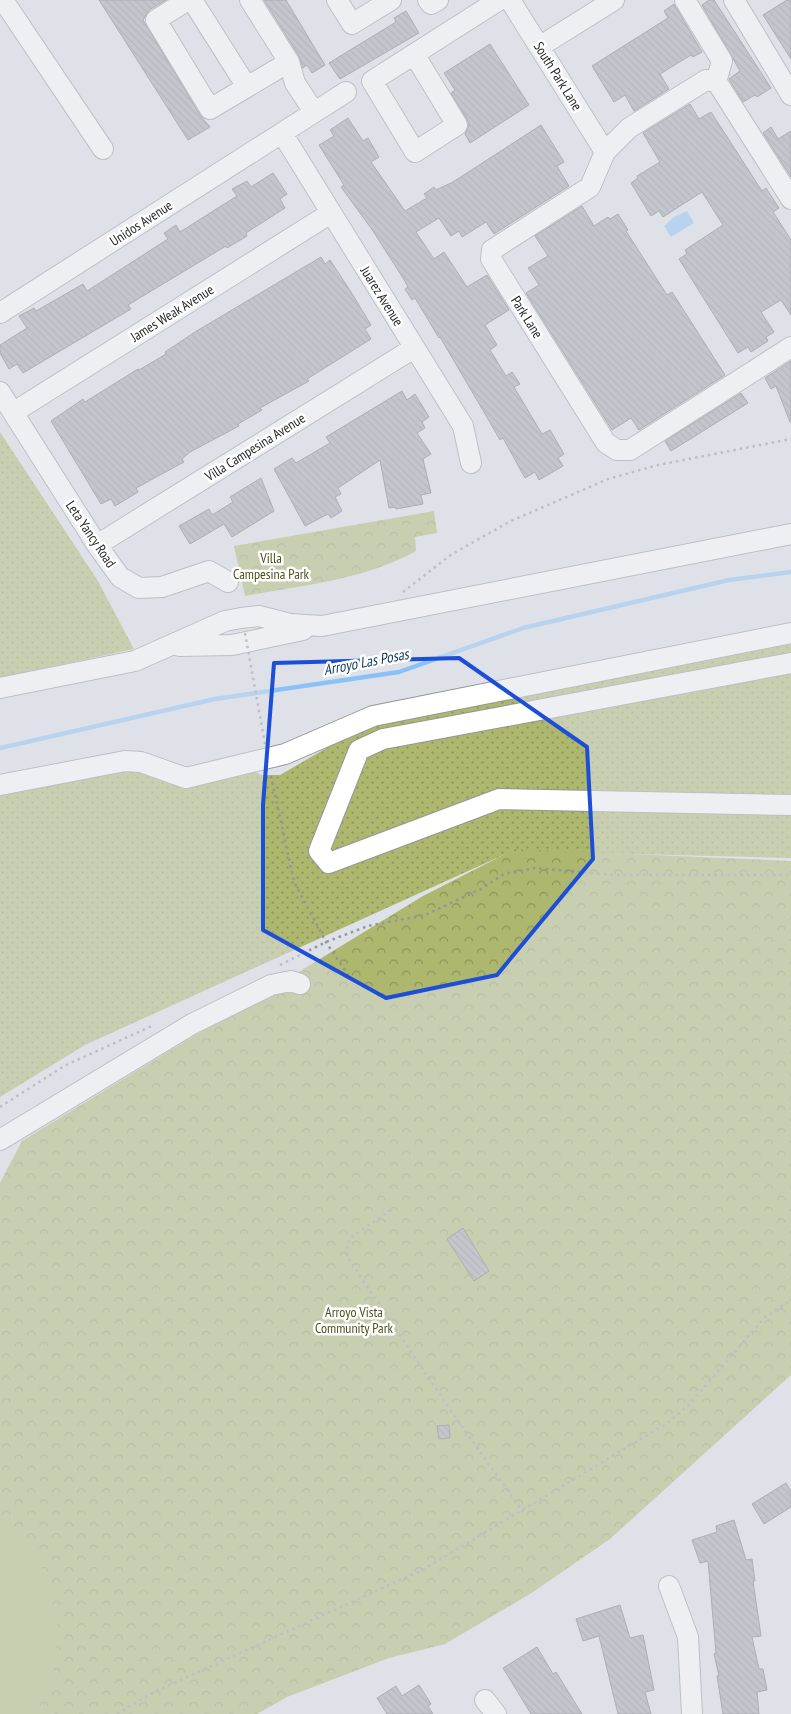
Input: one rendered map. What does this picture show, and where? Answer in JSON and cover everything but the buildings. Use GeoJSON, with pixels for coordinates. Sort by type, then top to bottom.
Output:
{"type":"FeatureCollection","features":[{"type":"Feature","properties":{"kind":"street"},"geometry":{"type":"LineString","coordinates":[[3,0],[103,149]]}},
{"type":"Feature","properties":{"kind":"street"},"geometry":{"type":"LineString","coordinates":[[188,0],[156,20],[210,109],[288,62]]}},
{"type":"Feature","properties":{"kind":"street"},"geometry":{"type":"LineString","coordinates":[[192,0],[247,87]]}},
{"type":"Feature","properties":{"kind":"street"},"geometry":{"type":"LineString","coordinates":[[250,0],[288,62],[295,83],[314,112]]}},
{"type":"Feature","properties":{"kind":"street"},"geometry":{"type":"LineString","coordinates":[[337,0],[352,24],[391,0]]}},
{"type":"Feature","properties":{"kind":"street"},"geometry":{"type":"LineString","coordinates":[[428,0],[431,4],[438,0]]}},
{"type":"Feature","properties":{"kind":"street"},"geometry":{"type":"LineString","coordinates":[[414,54],[457,125],[415,152],[372,81],[414,54],[500,0]]}},
{"type":"Feature","properties":{"kind":"street","name":"South Park Lane"},"geometry":{"type":"LineString","coordinates":[[510,0],[605,152]]}},
{"type":"Feature","properties":{"kind":"street"},"geometry":{"type":"LineString","coordinates":[[539,47],[614,0]]}},
{"type":"Feature","properties":{"kind":"street"},"geometry":{"type":"LineString","coordinates":[[684,0],[722,61],[716,82],[791,199]]}},
{"type":"Feature","properties":{"kind":"street"},"geometry":{"type":"LineString","coordinates":[[734,0],[791,95]]}},
{"type":"Feature","properties":{"kind":"street","name":"Park Lane"},"geometry":{"type":"LineString","coordinates":[[716,82],[706,80],[629,128],[605,152],[590,187],[492,250],[491,259],[606,442],[617,450],[630,450],[791,347]]}},
{"type":"Feature","properties":{"kind":"street","name":"Unidos Avenue"},"geometry":{"type":"LineString","coordinates":[[0,313],[346,92]]}},
{"type":"Feature","properties":{"kind":"street","name":"Juarez Avenue"},"geometry":{"type":"LineString","coordinates":[[282,133],[463,426],[471,463]]}},
{"type":"Feature","properties":{"kind":"street","name":"James Weak Avenue"},"geometry":{"type":"LineString","coordinates":[[14,412],[331,213]]}},
{"type":"Feature","properties":{"kind":"street","name":"Villa Campesina Avenue"},"geometry":{"type":"LineString","coordinates":[[97,545],[414,348]]}},
{"type":"Feature","properties":{"kind":"street","name":"Leta Yancy Road"},"geometry":{"type":"LineString","coordinates":[[0,392],[97,545],[120,577],[139,588],[162,588],[209,571],[228,582]]}},
{"type":"Feature","properties":{"kind":"street"},"geometry":{"type":"LineString","coordinates":[[0,688],[135,661],[225,621],[259,616],[290,624],[322,626],[791,534]]}},
{"type":"Feature","properties":{"kind":"street"},"geometry":{"type":"LineString","coordinates":[[0,785],[125,761],[141,762],[186,778],[266,751],[327,737],[373,716],[791,633]]}},
{"type":"Feature","properties":{"kind":"street"},"geometry":{"type":"LineString","coordinates":[[791,663],[383,739],[359,750],[319,851],[329,863],[498,800],[791,805]]}},
{"type":"Feature","properties":{"kind":"street"},"geometry":{"type":"LineString","coordinates":[[0,1140],[192,1024],[272,986],[291,981],[300,984]]}},
{"type":"Feature","properties":{"kind":"street"},"geometry":{"type":"LineString","coordinates":[[669,1586],[688,1637],[692,1714]]}},
{"type":"Feature","properties":{"kind":"path"},"geometry":{"type":"LineString","coordinates":[[400,594],[452,554],[511,521],[608,479],[658,465],[791,438]]}},
{"type":"Feature","properties":{"kind":"path"},"geometry":{"type":"LineString","coordinates":[[245,633],[266,751],[294,882],[326,942],[352,980]]}},
{"type":"Feature","properties":{"kind":"path"},"geometry":{"type":"LineString","coordinates":[[326,942],[368,926],[425,915],[481,889],[504,874],[534,868],[614,875],[791,875]]}},
{"type":"Feature","properties":{"kind":"path"},"geometry":{"type":"LineString","coordinates":[[391,1210],[350,1238],[346,1250],[350,1261],[451,1411],[523,1512]]}},
{"type":"Feature","properties":{"kind":"path"},"geometry":{"type":"LineString","coordinates":[[117,1714],[150,1694],[424,1569],[523,1512],[678,1415],[690,1405],[764,1318],[791,1300]]}},
{"type":"Feature","properties":{"kind":"highlighted area"},"geometry":{"type":"Polygon","coordinates":[[[459,658],[587,747],[593,859],[497,975],[386,998],[263,930],[263,805],[274,663],[459,658]]]}},
{"type":"Feature","properties":{"kind":"green space"},"geometry":{"type":"Polygon","coordinates":[[[0,432],[98,581],[134,649],[0,678],[0,432]]]}},
{"type":"Feature","properties":{"kind":"green space","name":"Villa Campesina Park"},"geometry":{"type":"Polygon","coordinates":[[[434,511],[437,533],[415,537],[416,551],[396,561],[355,575],[311,585],[245,596],[234,546],[434,511]]]}},
{"type":"Feature","properties":{"kind":"green space"},"geometry":{"type":"Polygon","coordinates":[[[791,644],[791,858],[512,851],[85,1045],[0,1097],[0,792],[98,773],[251,769],[261,775],[280,775],[349,735],[393,721],[791,644]]]}},
{"type":"Feature","properties":{"kind":"green space","name":"Arroyo Vista Community Park"},"geometry":{"type":"Polygon","coordinates":[[[515,849],[791,861],[791,1375],[610,1539],[530,1594],[445,1644],[389,1658],[287,1697],[257,1714],[0,1714],[0,1183],[22,1141],[423,896],[515,849]]]}},
{"type":"Feature","properties":{"kind":"green space"},"geometry":{"type":"Polygon","coordinates":[[[14,1526],[42,1569],[58,1622],[52,1681],[35,1714],[0,1714],[0,1535],[14,1526]]]}},
{"type":"Feature","properties":{"kind":"water"},"geometry":{"type":"Polygon","coordinates":[[[687,211],[694,223],[671,237],[664,226],[674,217],[687,211]]]}},
{"type":"Feature","properties":{"kind":"waterway","name":"Arroyo Las Posas"},"geometry":{"type":"LineString","coordinates":[[0,748],[215,699],[399,672],[523,628],[729,580],[791,572]]}}]}
